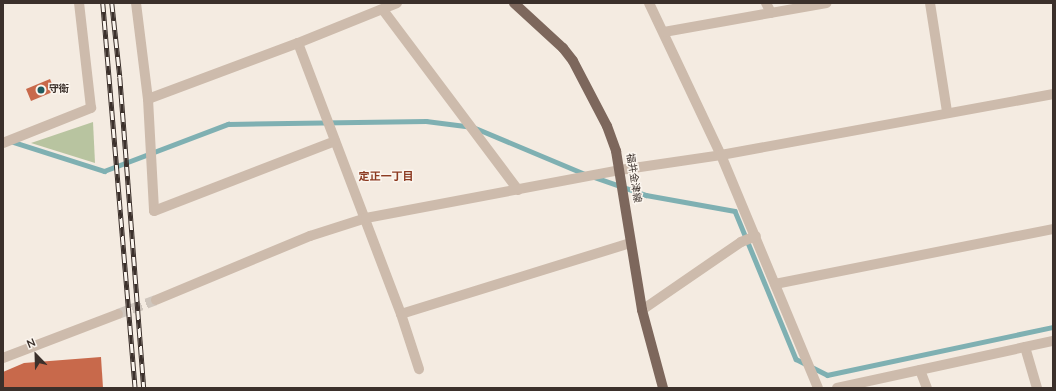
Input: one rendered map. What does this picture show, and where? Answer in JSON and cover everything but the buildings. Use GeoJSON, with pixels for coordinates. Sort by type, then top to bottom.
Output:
{"type":"FeatureCollection","features":[{"type":"Feature","properties":{"kind":"main road","name":"福井金津線"},"geometry":{"type":"LineString","coordinates":[[514,3],[552,35],[573,61],[607,126],[620,170],[630,243],[642,310],[663,388]]}},
{"type":"Feature","properties":{"kind":"street"},"geometry":{"type":"LineString","coordinates":[[3,143],[91,108],[79,3]]}},
{"type":"Feature","properties":{"kind":"street"},"geometry":{"type":"LineString","coordinates":[[136,3],[148,99],[154,211],[335,141]]}},
{"type":"Feature","properties":{"kind":"street"},"geometry":{"type":"LineString","coordinates":[[148,99],[384,10],[397,3]]}},
{"type":"Feature","properties":{"kind":"street"},"geometry":{"type":"LineString","coordinates":[[649,3],[721,155],[818,388]]}},
{"type":"Feature","properties":{"kind":"street"},"geometry":{"type":"LineString","coordinates":[[766,3],[771,13]]}},
{"type":"Feature","properties":{"kind":"street"},"geometry":{"type":"LineString","coordinates":[[664,32],[826,3]]}},
{"type":"Feature","properties":{"kind":"street"},"geometry":{"type":"LineString","coordinates":[[930,3],[947,112]]}},
{"type":"Feature","properties":{"kind":"street"},"geometry":{"type":"LineString","coordinates":[[384,10],[518,190]]}},
{"type":"Feature","properties":{"kind":"street"},"geometry":{"type":"LineString","coordinates":[[298,43],[366,218],[401,314],[419,369]]}},
{"type":"Feature","properties":{"kind":"street"},"geometry":{"type":"LineString","coordinates":[[156,300],[310,236],[366,218],[620,170],[721,155],[947,112],[1053,94]]}},
{"type":"Feature","properties":{"kind":"street"},"geometry":{"type":"LineString","coordinates":[[775,284],[1053,229]]}},
{"type":"Feature","properties":{"kind":"street"},"geometry":{"type":"LineString","coordinates":[[642,310],[741,242],[756,236]]}},
{"type":"Feature","properties":{"kind":"street"},"geometry":{"type":"LineString","coordinates":[[401,314],[630,243]]}},
{"type":"Feature","properties":{"kind":"street"},"geometry":{"type":"LineString","coordinates":[[3,358],[118,314]]}},
{"type":"Feature","properties":{"kind":"street"},"geometry":{"type":"LineString","coordinates":[[837,388],[1053,341]]}},
{"type":"Feature","properties":{"kind":"street"},"geometry":{"type":"LineString","coordinates":[[1025,347],[1037,388]]}},
{"type":"Feature","properties":{"kind":"street"},"geometry":{"type":"LineString","coordinates":[[920,370],[927,388]]}},
{"type":"Feature","properties":{"kind":"green space"},"geometry":{"type":"Polygon","coordinates":[[[93,122],[95,163],[31,143],[93,122]]]}},
{"type":"Feature","properties":{"kind":"waterway"},"geometry":{"type":"LineString","coordinates":[[10,141],[104,171],[228,124],[426,121],[473,127],[585,174]]}},
{"type":"Feature","properties":{"kind":"waterway"},"geometry":{"type":"LineString","coordinates":[[594,177],[646,195],[735,211],[796,359],[827,375],[1053,327]]}},
{"type":"Feature","properties":{"kind":"tunnel"},"geometry":{"type":"LineString","coordinates":[[118,314],[156,300]]}},
{"type":"Feature","properties":{"kind":"railway"},"geometry":{"type":"LineString","coordinates":[[103,3],[135,388]]}},
{"type":"Feature","properties":{"kind":"railway"},"geometry":{"type":"LineString","coordinates":[[112,3],[120,77],[144,388]]}},
{"type":"Feature","properties":{"kind":"place","name":"守衛"},"geometry":{"type":"Point","coordinates":[41,90]}},
{"type":"Feature","properties":{"kind":"district","name":"定正一丁目"},"geometry":{"type":"Point","coordinates":[386,177]}}]}
